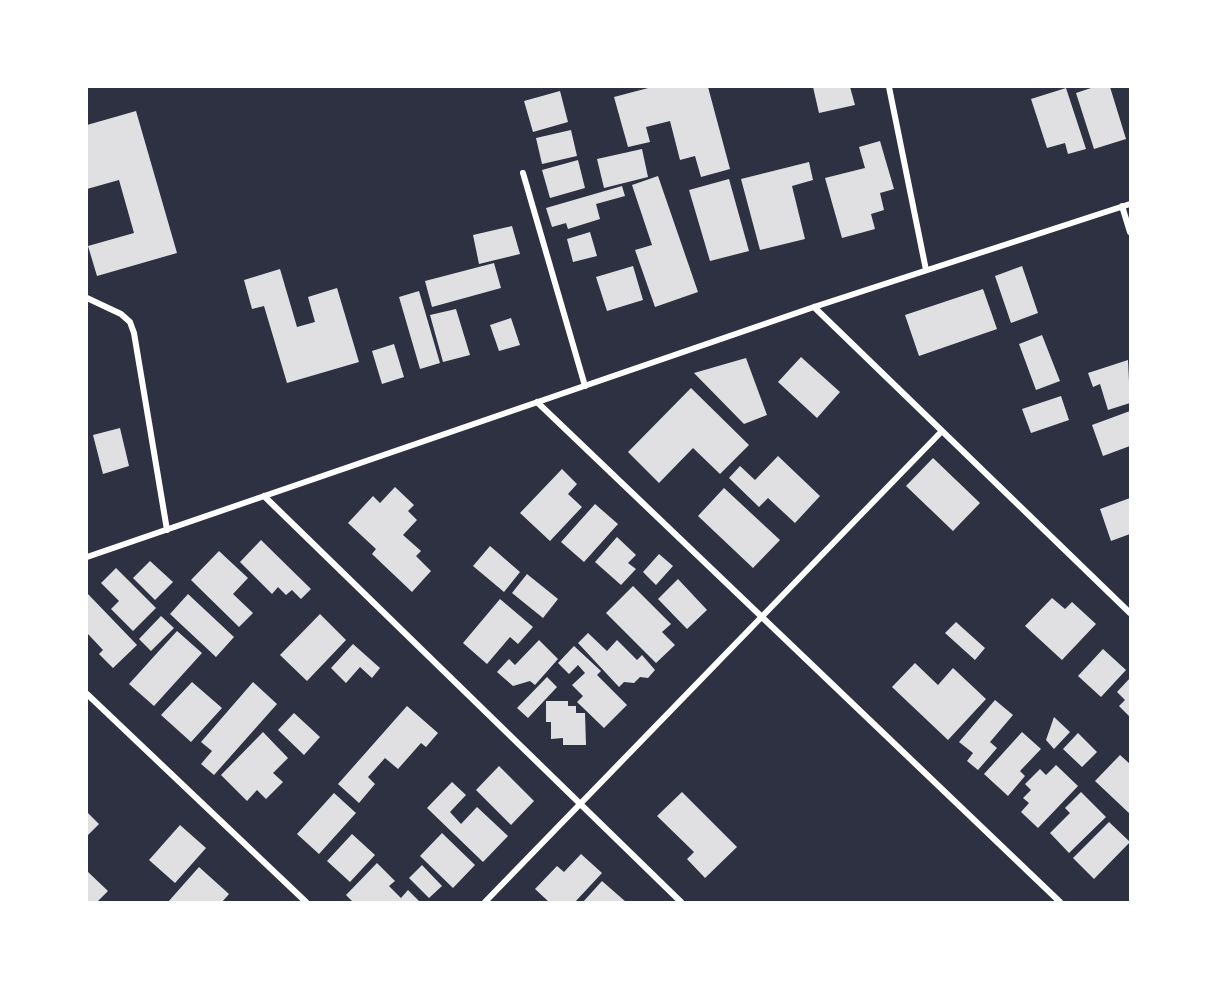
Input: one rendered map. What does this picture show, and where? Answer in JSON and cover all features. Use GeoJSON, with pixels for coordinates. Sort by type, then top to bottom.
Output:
{"type":"FeatureCollection","features":[{"type":"Feature","properties":{"kind":"street"},"geometry":{"type":"LineString","coordinates":[[889,87],[926,270]]}},
{"type":"Feature","properties":{"kind":"street"},"geometry":{"type":"LineString","coordinates":[[523,173],[585,386]]}},
{"type":"Feature","properties":{"kind":"street"},"geometry":{"type":"LineString","coordinates":[[87,557],[814,307],[1130,204]]}},
{"type":"Feature","properties":{"kind":"street"},"geometry":{"type":"LineString","coordinates":[[1122,206],[1130,232]]}},
{"type":"Feature","properties":{"kind":"street"},"geometry":{"type":"LineString","coordinates":[[87,298],[121,314],[130,322],[134,333],[167,530]]}},
{"type":"Feature","properties":{"kind":"street"},"geometry":{"type":"LineString","coordinates":[[814,307],[1130,613]]}},
{"type":"Feature","properties":{"kind":"street"},"geometry":{"type":"LineString","coordinates":[[537,402],[1060,902]]}},
{"type":"Feature","properties":{"kind":"street"},"geometry":{"type":"LineString","coordinates":[[485,902],[942,430]]}},
{"type":"Feature","properties":{"kind":"street"},"geometry":{"type":"LineString","coordinates":[[264,496],[681,902]]}},
{"type":"Feature","properties":{"kind":"street"},"geometry":{"type":"LineString","coordinates":[[87,694],[306,902]]}},
{"type":"Feature","properties":{"kind":"building"},"geometry":{"type":"Polygon","coordinates":[[[652,87],[708,87],[730,169],[701,177],[695,156],[680,160],[670,121],[646,127],[650,142],[628,147],[614,97],[652,87]]]}},
{"type":"Feature","properties":{"kind":"building"},"geometry":{"type":"Polygon","coordinates":[[[813,87],[850,87],[855,105],[819,113],[813,87]]]}},
{"type":"Feature","properties":{"kind":"building"},"geometry":{"type":"Polygon","coordinates":[[[1094,87],[1110,87],[1126,139],[1094,149],[1076,93],[1094,87]]]}},
{"type":"Feature","properties":{"kind":"building"},"geometry":{"type":"Polygon","coordinates":[[[1066,88],[1086,149],[1068,154],[1065,143],[1047,148],[1031,99],[1066,88]]]}},
{"type":"Feature","properties":{"kind":"building"},"geometry":{"type":"Polygon","coordinates":[[[560,91],[568,122],[533,132],[524,101],[560,91]]]}},
{"type":"Feature","properties":{"kind":"building"},"geometry":{"type":"Polygon","coordinates":[[[136,111],[177,253],[97,276],[88,246],[134,233],[119,180],[87,189],[87,125],[136,111]]]}},
{"type":"Feature","properties":{"kind":"building"},"geometry":{"type":"Polygon","coordinates":[[[571,130],[577,156],[542,164],[536,138],[571,130]]]}},
{"type":"Feature","properties":{"kind":"building"},"geometry":{"type":"Polygon","coordinates":[[[880,141],[894,189],[880,193],[884,210],[871,214],[875,229],[842,238],[825,178],[865,168],[859,147],[880,141]]]}},
{"type":"Feature","properties":{"kind":"building"},"geometry":{"type":"Polygon","coordinates":[[[642,149],[648,177],[604,188],[597,159],[642,149]]]}},
{"type":"Feature","properties":{"kind":"building"},"geometry":{"type":"Polygon","coordinates":[[[578,160],[585,188],[550,198],[542,170],[578,160]]]}},
{"type":"Feature","properties":{"kind":"building"},"geometry":{"type":"Polygon","coordinates":[[[809,162],[813,180],[792,186],[805,239],[760,250],[741,179],[809,162]]]}},
{"type":"Feature","properties":{"kind":"building"},"geometry":{"type":"Polygon","coordinates":[[[658,176],[698,292],[655,307],[635,250],[652,245],[632,185],[658,176]]]}},
{"type":"Feature","properties":{"kind":"building"},"geometry":{"type":"Polygon","coordinates":[[[729,179],[749,251],[710,261],[689,190],[729,179]]]}},
{"type":"Feature","properties":{"kind":"building"},"geometry":{"type":"Polygon","coordinates":[[[622,186],[625,196],[596,204],[600,219],[568,229],[566,223],[552,227],[546,208],[622,186]]]}},
{"type":"Feature","properties":{"kind":"building"},"geometry":{"type":"Polygon","coordinates":[[[512,226],[520,254],[479,264],[473,235],[512,226]]]}},
{"type":"Feature","properties":{"kind":"building"},"geometry":{"type":"Polygon","coordinates":[[[590,232],[597,256],[573,262],[567,239],[590,232]]]}},
{"type":"Feature","properties":{"kind":"building"},"geometry":{"type":"Polygon","coordinates":[[[494,263],[501,288],[432,307],[425,281],[494,263]]]}},
{"type":"Feature","properties":{"kind":"building"},"geometry":{"type":"Polygon","coordinates":[[[633,266],[643,300],[607,311],[596,277],[633,266]]]}},
{"type":"Feature","properties":{"kind":"building"},"geometry":{"type":"Polygon","coordinates":[[[1022,266],[1038,313],[1011,323],[995,276],[1022,266]]]}},
{"type":"Feature","properties":{"kind":"building"},"geometry":{"type":"Polygon","coordinates":[[[280,269],[297,327],[315,322],[308,297],[337,288],[359,362],[287,383],[264,306],[252,309],[244,280],[280,269]]]}},
{"type":"Feature","properties":{"kind":"building"},"geometry":{"type":"Polygon","coordinates":[[[983,289],[997,329],[919,356],[905,315],[983,289]]]}},
{"type":"Feature","properties":{"kind":"building"},"geometry":{"type":"Polygon","coordinates":[[[419,291],[440,363],[420,369],[399,297],[419,291]]]}},
{"type":"Feature","properties":{"kind":"building"},"geometry":{"type":"Polygon","coordinates":[[[456,309],[470,355],[443,362],[430,315],[456,309]]]}},
{"type":"Feature","properties":{"kind":"building"},"geometry":{"type":"Polygon","coordinates":[[[511,318],[520,345],[499,351],[490,325],[511,318]]]}},
{"type":"Feature","properties":{"kind":"building"},"geometry":{"type":"Polygon","coordinates":[[[1042,335],[1060,381],[1036,390],[1019,344],[1042,335]]]}},
{"type":"Feature","properties":{"kind":"building"},"geometry":{"type":"Polygon","coordinates":[[[394,344],[404,377],[382,384],[372,351],[394,344]]]}},
{"type":"Feature","properties":{"kind":"building"},"geometry":{"type":"Polygon","coordinates":[[[801,357],[840,392],[817,418],[778,382],[801,357]]]}},
{"type":"Feature","properties":{"kind":"building"},"geometry":{"type":"Polygon","coordinates":[[[746,358],[767,415],[744,424],[694,373],[746,358]]]}},
{"type":"Feature","properties":{"kind":"building"},"geometry":{"type":"Polygon","coordinates":[[[1128,360],[1130,403],[1108,410],[1100,384],[1093,387],[1088,373],[1128,360]]]}},
{"type":"Feature","properties":{"kind":"building"},"geometry":{"type":"Polygon","coordinates":[[[691,388],[749,445],[720,474],[693,448],[659,483],[628,452],[691,388]]]}},
{"type":"Feature","properties":{"kind":"building"},"geometry":{"type":"Polygon","coordinates":[[[1061,396],[1069,420],[1031,433],[1022,409],[1061,396]]]}},
{"type":"Feature","properties":{"kind":"building"},"geometry":{"type":"Polygon","coordinates":[[[1130,411],[1130,446],[1103,456],[1092,425],[1130,411]]]}},
{"type":"Feature","properties":{"kind":"building"},"geometry":{"type":"Polygon","coordinates":[[[120,428],[129,466],[103,474],[93,435],[120,428]]]}},
{"type":"Feature","properties":{"kind":"building"},"geometry":{"type":"Polygon","coordinates":[[[778,456],[820,496],[795,523],[768,498],[759,507],[729,478],[740,466],[755,480],[778,456]]]}},
{"type":"Feature","properties":{"kind":"building"},"geometry":{"type":"Polygon","coordinates":[[[933,458],[980,503],[953,531],[906,486],[933,458]]]}},
{"type":"Feature","properties":{"kind":"building"},"geometry":{"type":"Polygon","coordinates":[[[562,469],[577,484],[568,494],[582,507],[550,541],[520,513],[562,469]]]}},
{"type":"Feature","properties":{"kind":"building"},"geometry":{"type":"Polygon","coordinates":[[[395,487],[414,505],[408,511],[417,520],[403,535],[421,551],[416,556],[431,571],[412,592],[372,554],[376,549],[348,523],[373,496],[380,503],[395,487]]]}},
{"type":"Feature","properties":{"kind":"building"},"geometry":{"type":"Polygon","coordinates":[[[724,488],[780,540],[753,568],[698,516],[724,488]]]}},
{"type":"Feature","properties":{"kind":"building"},"geometry":{"type":"Polygon","coordinates":[[[1130,498],[1130,534],[1111,541],[1100,509],[1130,498]]]}},
{"type":"Feature","properties":{"kind":"building"},"geometry":{"type":"Polygon","coordinates":[[[595,504],[618,524],[584,562],[561,542],[595,504]]]}},
{"type":"Feature","properties":{"kind":"building"},"geometry":{"type":"Polygon","coordinates":[[[617,537],[636,555],[628,563],[636,569],[621,585],[595,562],[617,537]]]}},
{"type":"Feature","properties":{"kind":"building"},"geometry":{"type":"Polygon","coordinates":[[[261,540],[311,589],[301,599],[292,590],[286,595],[278,587],[272,594],[240,562],[261,540]]]}},
{"type":"Feature","properties":{"kind":"building"},"geometry":{"type":"Polygon","coordinates":[[[490,546],[520,572],[504,592],[473,566],[490,546]]]}},
{"type":"Feature","properties":{"kind":"building"},"geometry":{"type":"Polygon","coordinates":[[[219,551],[248,578],[233,594],[253,613],[239,627],[191,580],[219,551]]]}},
{"type":"Feature","properties":{"kind":"building"},"geometry":{"type":"Polygon","coordinates":[[[659,554],[673,566],[656,585],[643,572],[659,554]]]}},
{"type":"Feature","properties":{"kind":"building"},"geometry":{"type":"Polygon","coordinates":[[[150,561],[173,582],[155,600],[133,578],[150,561]]]}},
{"type":"Feature","properties":{"kind":"building"},"geometry":{"type":"Polygon","coordinates":[[[116,568],[156,608],[133,631],[111,609],[119,601],[101,583],[116,568]]]}},
{"type":"Feature","properties":{"kind":"building"},"geometry":{"type":"Polygon","coordinates":[[[527,574],[558,599],[543,618],[512,593],[527,574]]]}},
{"type":"Feature","properties":{"kind":"building"},"geometry":{"type":"Polygon","coordinates":[[[678,579],[707,610],[687,629],[658,599],[678,579]]]}},
{"type":"Feature","properties":{"kind":"building"},"geometry":{"type":"Polygon","coordinates":[[[633,586],[671,624],[662,632],[675,645],[656,663],[606,613],[633,586]]]}},
{"type":"Feature","properties":{"kind":"building"},"geometry":{"type":"Polygon","coordinates":[[[87,593],[137,645],[113,668],[99,654],[103,650],[87,633],[87,593]]]}},
{"type":"Feature","properties":{"kind":"building"},"geometry":{"type":"Polygon","coordinates":[[[188,594],[234,637],[216,657],[170,614],[188,594]]]}},
{"type":"Feature","properties":{"kind":"building"},"geometry":{"type":"Polygon","coordinates":[[[1052,598],[1065,609],[1072,602],[1096,624],[1062,660],[1025,626],[1052,598]]]}},
{"type":"Feature","properties":{"kind":"building"},"geometry":{"type":"Polygon","coordinates":[[[500,599],[533,627],[518,644],[510,637],[487,664],[463,643],[500,599]]]}},
{"type":"Feature","properties":{"kind":"building"},"geometry":{"type":"Polygon","coordinates":[[[320,614],[346,640],[307,681],[280,655],[320,614]]]}},
{"type":"Feature","properties":{"kind":"building"},"geometry":{"type":"Polygon","coordinates":[[[161,616],[174,628],[151,651],[139,639],[161,616]]]}},
{"type":"Feature","properties":{"kind":"building"},"geometry":{"type":"Polygon","coordinates":[[[956,622],[985,648],[975,660],[945,633],[956,622]]]}},
{"type":"Feature","properties":{"kind":"building"},"geometry":{"type":"Polygon","coordinates":[[[177,631],[202,653],[154,706],[129,684],[177,631]]]}},
{"type":"Feature","properties":{"kind":"building"},"geometry":{"type":"Polygon","coordinates":[[[588,633],[607,651],[617,640],[637,660],[642,655],[655,670],[648,678],[640,677],[634,683],[624,682],[619,687],[578,643],[588,633]]]}},
{"type":"Feature","properties":{"kind":"building"},"geometry":{"type":"Polygon","coordinates":[[[539,640],[558,659],[535,685],[530,681],[513,686],[497,672],[509,659],[515,665],[539,640]]]}},
{"type":"Feature","properties":{"kind":"building"},"geometry":{"type":"Polygon","coordinates":[[[353,644],[380,668],[372,678],[360,667],[346,683],[331,668],[353,644]]]}},
{"type":"Feature","properties":{"kind":"building"},"geometry":{"type":"Polygon","coordinates":[[[574,646],[601,671],[597,675],[627,705],[604,728],[577,702],[583,696],[572,685],[585,673],[578,665],[569,674],[558,663],[574,646]]]}},
{"type":"Feature","properties":{"kind":"building"},"geometry":{"type":"Polygon","coordinates":[[[1103,649],[1126,670],[1101,697],[1078,676],[1103,649]]]}},
{"type":"Feature","properties":{"kind":"building"},"geometry":{"type":"Polygon","coordinates":[[[915,663],[938,685],[953,668],[986,699],[948,740],[892,687],[915,663]]]}},
{"type":"Feature","properties":{"kind":"building"},"geometry":{"type":"Polygon","coordinates":[[[547,677],[557,687],[528,718],[517,708],[547,677]]]}},
{"type":"Feature","properties":{"kind":"building"},"geometry":{"type":"Polygon","coordinates":[[[1130,678],[1130,717],[1119,706],[1125,700],[1117,692],[1130,678]]]}},
{"type":"Feature","properties":{"kind":"building"},"geometry":{"type":"Polygon","coordinates":[[[192,682],[222,708],[191,742],[161,715],[192,682]]]}},
{"type":"Feature","properties":{"kind":"building"},"geometry":{"type":"Polygon","coordinates":[[[253,682],[277,704],[214,775],[201,764],[212,751],[201,742],[253,682]]]}},
{"type":"Feature","properties":{"kind":"building"},"geometry":{"type":"Polygon","coordinates":[[[995,700],[1013,715],[990,742],[997,748],[978,770],[967,761],[973,753],[959,742],[995,700]]]}},
{"type":"Feature","properties":{"kind":"building"},"geometry":{"type":"Polygon","coordinates":[[[546,701],[568,701],[568,706],[576,706],[576,713],[585,713],[586,745],[563,745],[563,738],[551,739],[551,722],[546,722],[546,701]]]}},
{"type":"Feature","properties":{"kind":"building"},"geometry":{"type":"Polygon","coordinates":[[[407,706],[438,733],[426,747],[421,743],[398,769],[385,758],[368,777],[375,784],[359,803],[338,784],[407,706]]]}},
{"type":"Feature","properties":{"kind":"building"},"geometry":{"type":"Polygon","coordinates":[[[294,713],[320,737],[304,755],[278,730],[294,713]]]}},
{"type":"Feature","properties":{"kind":"building"},"geometry":{"type":"Polygon","coordinates":[[[1054,717],[1070,732],[1054,749],[1046,740],[1054,717]]]}},
{"type":"Feature","properties":{"kind":"building"},"geometry":{"type":"Polygon","coordinates":[[[263,732],[288,758],[273,773],[283,782],[266,799],[257,790],[247,801],[221,775],[263,732]]]}},
{"type":"Feature","properties":{"kind":"building"},"geometry":{"type":"Polygon","coordinates":[[[1022,732],[1041,749],[1020,771],[1025,776],[1008,796],[984,774],[1022,732]]]}},
{"type":"Feature","properties":{"kind":"building"},"geometry":{"type":"Polygon","coordinates":[[[1078,733],[1097,752],[1082,767],[1063,749],[1078,733]]]}},
{"type":"Feature","properties":{"kind":"building"},"geometry":{"type":"Polygon","coordinates":[[[1120,755],[1130,764],[1130,814],[1095,781],[1120,755]]]}},
{"type":"Feature","properties":{"kind":"building"},"geometry":{"type":"Polygon","coordinates":[[[1056,765],[1078,786],[1038,828],[1021,812],[1029,803],[1023,798],[1031,790],[1025,784],[1040,769],[1046,775],[1056,765]]]}},
{"type":"Feature","properties":{"kind":"building"},"geometry":{"type":"Polygon","coordinates":[[[499,766],[534,801],[511,825],[476,790],[499,766]]]}},
{"type":"Feature","properties":{"kind":"building"},"geometry":{"type":"Polygon","coordinates":[[[452,782],[466,795],[450,812],[461,824],[477,807],[508,836],[483,862],[427,808],[452,782]]]}},
{"type":"Feature","properties":{"kind":"building"},"geometry":{"type":"Polygon","coordinates":[[[682,792],[737,847],[705,878],[687,859],[694,852],[657,816],[682,792]]]}},
{"type":"Feature","properties":{"kind":"building"},"geometry":{"type":"Polygon","coordinates":[[[1081,792],[1106,817],[1069,853],[1050,833],[1070,813],[1065,808],[1081,792]]]}},
{"type":"Feature","properties":{"kind":"building"},"geometry":{"type":"Polygon","coordinates":[[[334,793],[356,813],[319,854],[297,834],[334,793]]]}},
{"type":"Feature","properties":{"kind":"building"},"geometry":{"type":"Polygon","coordinates":[[[87,812],[99,824],[87,836],[87,812]]]}},
{"type":"Feature","properties":{"kind":"building"},"geometry":{"type":"Polygon","coordinates":[[[1109,822],[1130,842],[1094,879],[1073,858],[1109,822]]]}},
{"type":"Feature","properties":{"kind":"building"},"geometry":{"type":"Polygon","coordinates":[[[180,825],[206,848],[175,883],[149,860],[180,825]]]}},
{"type":"Feature","properties":{"kind":"building"},"geometry":{"type":"Polygon","coordinates":[[[442,833],[475,865],[453,888],[420,856],[442,833]]]}},
{"type":"Feature","properties":{"kind":"building"},"geometry":{"type":"Polygon","coordinates":[[[352,834],[375,855],[350,882],[327,861],[352,834]]]}},
{"type":"Feature","properties":{"kind":"building"},"geometry":{"type":"Polygon","coordinates":[[[581,854],[602,873],[575,902],[549,902],[535,889],[557,866],[564,872],[581,854]]]}},
{"type":"Feature","properties":{"kind":"building"},"geometry":{"type":"Polygon","coordinates":[[[377,863],[395,881],[389,886],[401,898],[408,890],[420,902],[353,902],[346,895],[377,863]]]}},
{"type":"Feature","properties":{"kind":"building"},"geometry":{"type":"Polygon","coordinates":[[[422,865],[442,886],[429,898],[409,878],[422,865]]]}},
{"type":"Feature","properties":{"kind":"building"},"geometry":{"type":"Polygon","coordinates":[[[199,867],[229,894],[222,902],[168,902],[199,867]]]}},
{"type":"Feature","properties":{"kind":"building"},"geometry":{"type":"Polygon","coordinates":[[[87,871],[108,891],[97,902],[87,902],[87,871]]]}},
{"type":"Feature","properties":{"kind":"building"},"geometry":{"type":"Polygon","coordinates":[[[602,881],[626,902],[583,902],[602,881]]]}}]}
